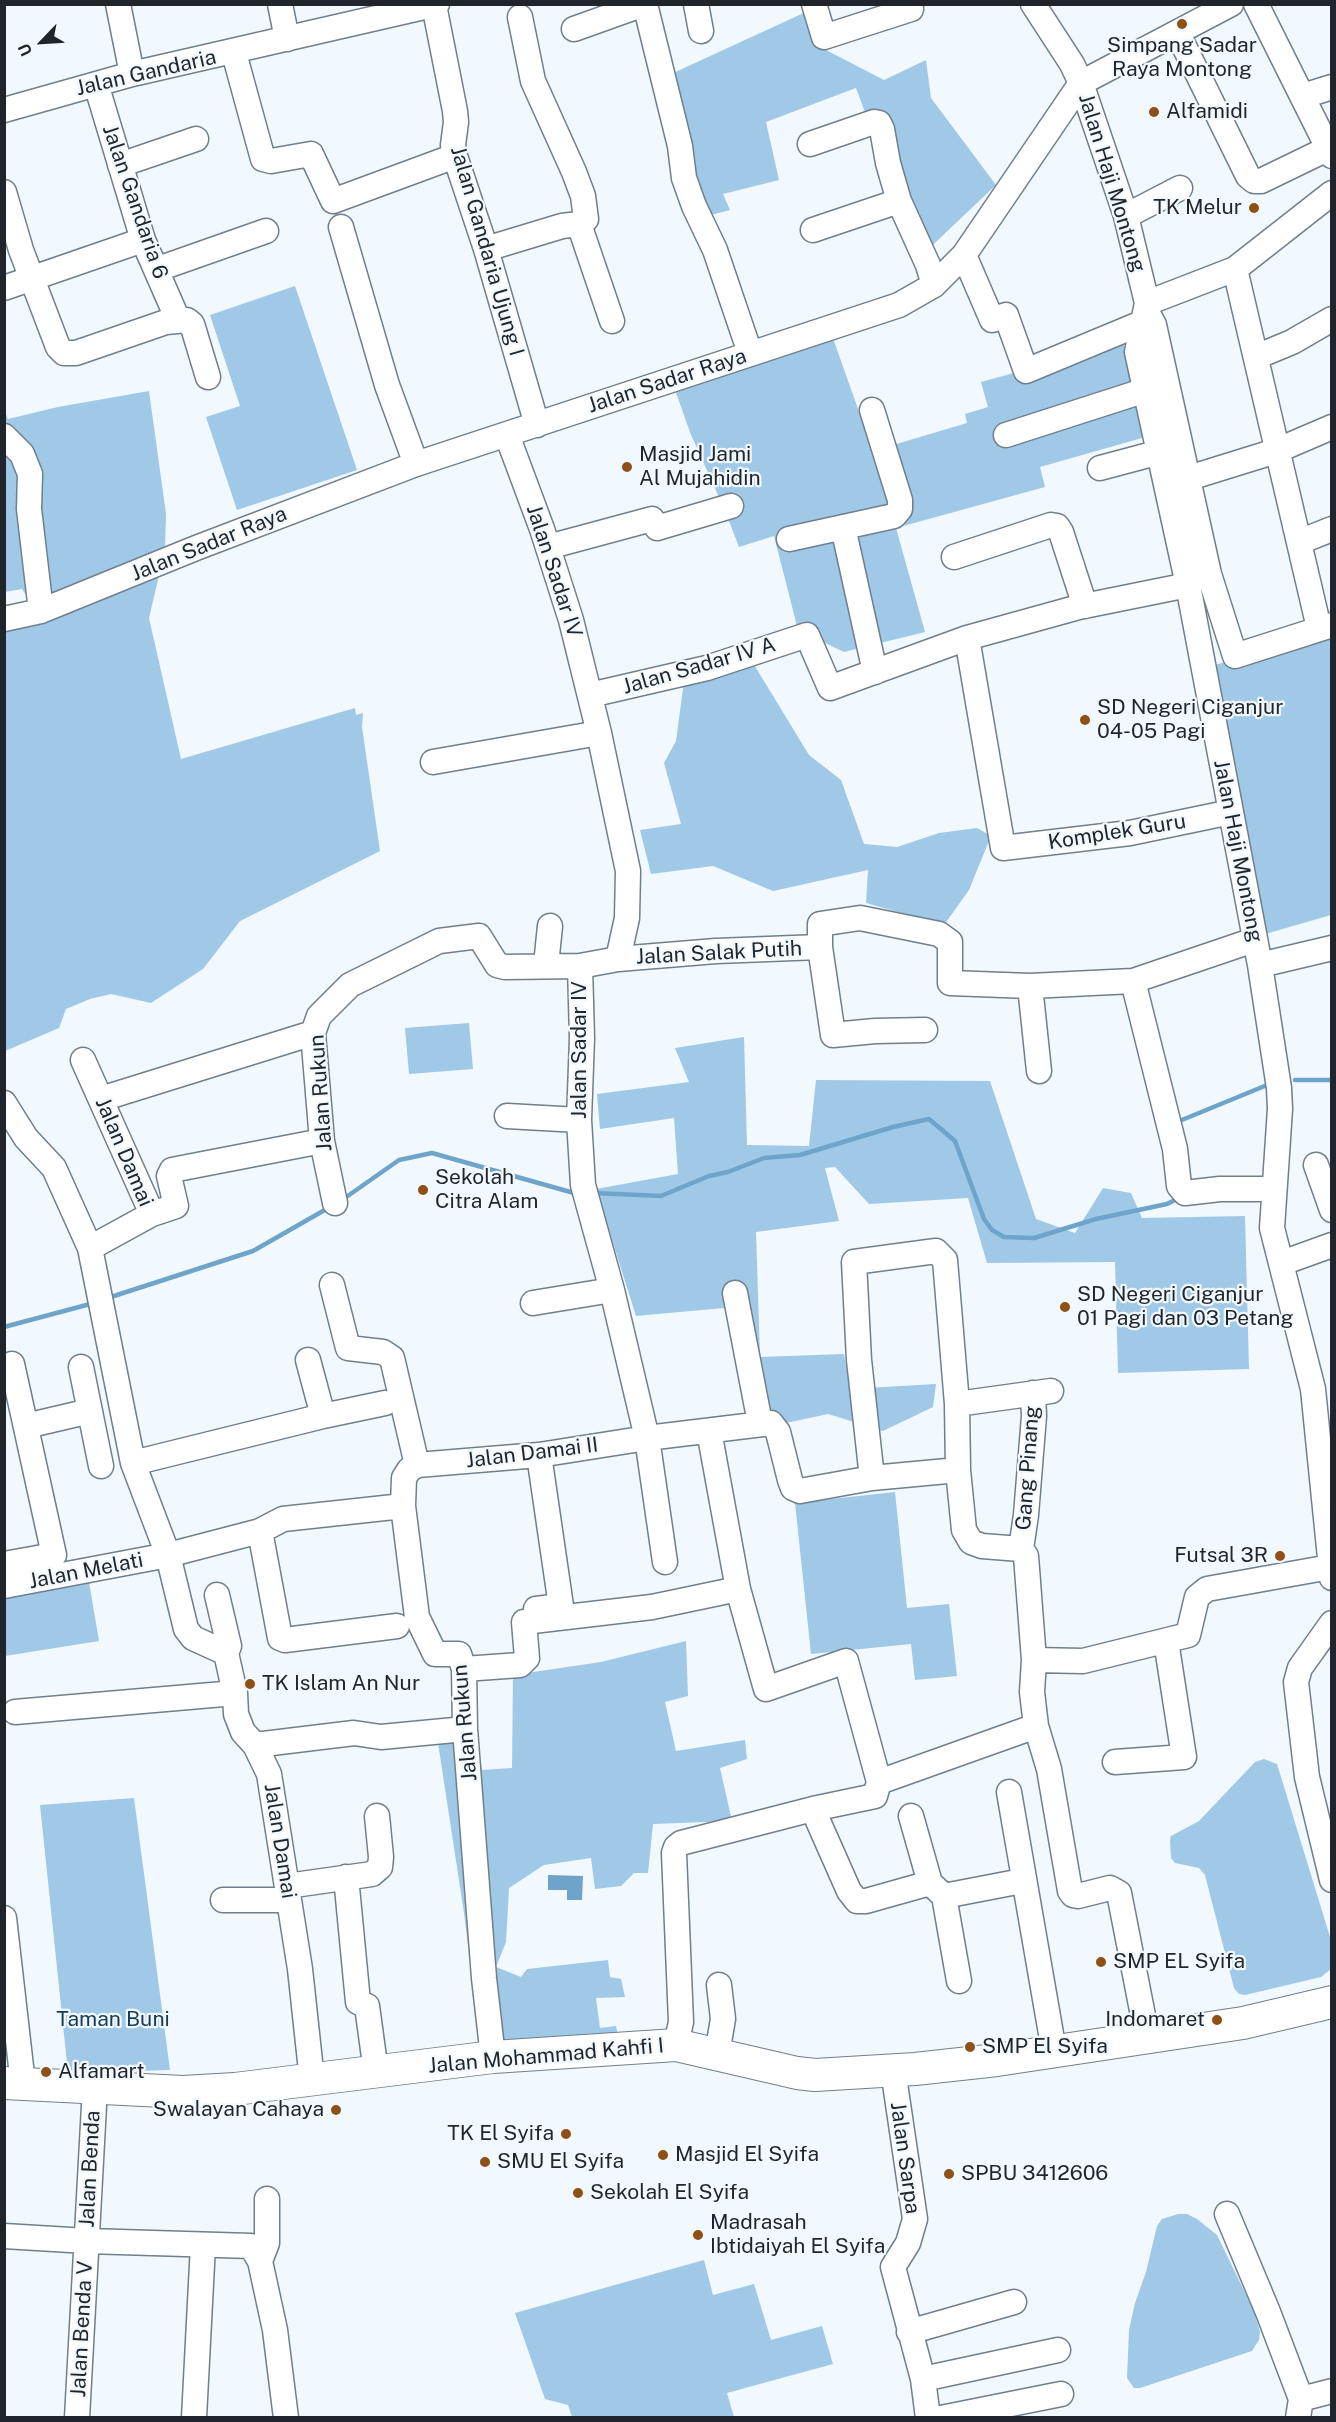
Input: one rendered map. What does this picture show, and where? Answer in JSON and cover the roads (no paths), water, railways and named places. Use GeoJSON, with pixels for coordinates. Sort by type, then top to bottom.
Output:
{"type":"FeatureCollection","features":[{"type":"Feature","properties":{"kind":"main road","name":"Jalan Mohammad Kahfi I"},"geometry":{"type":"LineString","coordinates":[[14,2084],[183,2092],[235,2089],[493,2057],[676,2045],[797,2073],[893,2070],[982,2062],[1243,2023],[1332,2002]]}},
{"type":"Feature","properties":{"kind":"street"},"geometry":{"type":"LineString","coordinates":[[118,4],[132,74]]}},
{"type":"Feature","properties":{"kind":"street"},"geometry":{"type":"LineString","coordinates":[[280,4],[287,39]]}},
{"type":"Feature","properties":{"kind":"street"},"geometry":{"type":"LineString","coordinates":[[574,29],[645,4],[680,146],[684,178],[693,206],[715,250],[750,353]]}},
{"type":"Feature","properties":{"kind":"street"},"geometry":{"type":"LineString","coordinates":[[696,4],[701,31]]}},
{"type":"Feature","properties":{"kind":"street"},"geometry":{"type":"LineString","coordinates":[[814,4],[824,37],[910,9]]}},
{"type":"Feature","properties":{"kind":"street","name":"Jalan Haji Montong"},"geometry":{"type":"LineString","coordinates":[[1033,4],[1072,64],[1081,83],[1126,216],[1146,312],[1137,352],[1160,452],[1178,481],[1188,585],[1260,965],[1279,1088],[1280,1109],[1272,1228],[1313,1389],[1326,1472],[1331,1572]]}},
{"type":"Feature","properties":{"kind":"street","name":"Jalan Sadar Raya"},"geometry":{"type":"LineString","coordinates":[[4,619],[41,611],[167,569],[416,464],[899,305],[934,285],[964,255],[1081,83],[1178,34],[1231,4]]}},
{"type":"Feature","properties":{"kind":"street"},"geometry":{"type":"LineString","coordinates":[[1178,34],[1248,176],[1254,181],[1261,181],[1329,152],[1256,4]]}},
{"type":"Feature","properties":{"kind":"street","name":"Jalan Gandaria"},"geometry":{"type":"LineString","coordinates":[[4,110],[132,74],[234,53],[435,5]]}},
{"type":"Feature","properties":{"kind":"street","name":"Jalan Gandaria Ujung I"},"geometry":{"type":"LineString","coordinates":[[435,5],[455,111],[453,146],[455,156],[486,249],[537,425]]}},
{"type":"Feature","properties":{"kind":"street"},"geometry":{"type":"LineString","coordinates":[[486,249],[562,226],[579,224],[586,219],[583,196],[533,81],[520,17]]}},
{"type":"Feature","properties":{"kind":"street"},"geometry":{"type":"LineString","coordinates":[[234,53],[263,159],[271,161],[311,154],[333,201],[455,156]]}},
{"type":"Feature","properties":{"kind":"street","name":"Jalan Gandaria 6"},"geometry":{"type":"LineString","coordinates":[[96,84],[143,240],[158,269],[178,320],[187,320],[192,324],[208,377]]}},
{"type":"Feature","properties":{"kind":"street"},"geometry":{"type":"LineString","coordinates":[[1303,96],[1332,87]]}},
{"type":"Feature","properties":{"kind":"street"},"geometry":{"type":"LineString","coordinates":[[810,144],[874,122],[879,123],[899,201],[928,265],[934,285]]}},
{"type":"Feature","properties":{"kind":"street"},"geometry":{"type":"LineString","coordinates":[[120,165],[196,139]]}},
{"type":"Feature","properties":{"kind":"street"},"geometry":{"type":"LineString","coordinates":[[1126,216],[1180,188]]}},
{"type":"Feature","properties":{"kind":"street"},"geometry":{"type":"LineString","coordinates":[[4,192],[13,253],[33,278],[58,347],[68,355],[178,320]]}},
{"type":"Feature","properties":{"kind":"street"},"geometry":{"type":"LineString","coordinates":[[964,255],[992,320],[1006,315],[1026,371],[1235,269],[1332,193]]}},
{"type":"Feature","properties":{"kind":"street"},"geometry":{"type":"LineString","coordinates":[[813,230],[899,201]]}},
{"type":"Feature","properties":{"kind":"street"},"geometry":{"type":"LineString","coordinates":[[579,224],[612,321]]}},
{"type":"Feature","properties":{"kind":"street"},"geometry":{"type":"LineString","coordinates":[[340,227],[387,385],[416,464]]}},
{"type":"Feature","properties":{"kind":"street"},"geometry":{"type":"LineString","coordinates":[[158,269],[266,231]]}},
{"type":"Feature","properties":{"kind":"street"},"geometry":{"type":"LineString","coordinates":[[4,288],[143,240]]}},
{"type":"Feature","properties":{"kind":"street"},"geometry":{"type":"LineString","coordinates":[[1146,312],[1154,325],[1178,481],[1235,656],[1325,626],[1299,542],[1276,451],[1235,269]]}},
{"type":"Feature","properties":{"kind":"street"},"geometry":{"type":"LineString","coordinates":[[1256,357],[1292,342],[1332,319]]}},
{"type":"Feature","properties":{"kind":"street"},"geometry":{"type":"LineString","coordinates":[[1006,435],[1146,390]]}},
{"type":"Feature","properties":{"kind":"street"},"geometry":{"type":"LineString","coordinates":[[789,539],[894,516],[900,508],[900,500],[872,410]]}},
{"type":"Feature","properties":{"kind":"street"},"geometry":{"type":"LineString","coordinates":[[1178,481],[1276,451],[1332,427]]}},
{"type":"Feature","properties":{"kind":"street","name":"Jalan Sadar IV"},"geometry":{"type":"LineString","coordinates":[[507,435],[548,547],[571,620],[599,733],[628,871],[627,918],[618,959],[580,966],[582,1038],[579,1120],[583,1185],[612,1290],[647,1438],[665,1562]]}},
{"type":"Feature","properties":{"kind":"street"},"geometry":{"type":"LineString","coordinates":[[4,436],[22,454],[30,474],[29,509],[41,611]]}},
{"type":"Feature","properties":{"kind":"street"},"geometry":{"type":"LineString","coordinates":[[1100,468],[1160,452]]}},
{"type":"Feature","properties":{"kind":"street"},"geometry":{"type":"LineString","coordinates":[[548,547],[652,519],[657,528],[731,506]]}},
{"type":"Feature","properties":{"kind":"street"},"geometry":{"type":"LineString","coordinates":[[954,557],[1051,525],[1057,526],[1085,606]]}},
{"type":"Feature","properties":{"kind":"street"},"geometry":{"type":"LineString","coordinates":[[843,527],[875,672],[967,638],[1085,606],[1188,585]]}},
{"type":"Feature","properties":{"kind":"street"},"geometry":{"type":"LineString","coordinates":[[1299,542],[1332,529]]}},
{"type":"Feature","properties":{"kind":"street","name":"Jalan Sadar IV A"},"geometry":{"type":"LineString","coordinates":[[590,695],[707,668],[807,635],[830,688],[875,672]]}},
{"type":"Feature","properties":{"kind":"street","name":"Komplek Guru"},"geometry":{"type":"LineString","coordinates":[[967,638],[1003,848],[1130,833],[1232,812]]}},
{"type":"Feature","properties":{"kind":"street"},"geometry":{"type":"LineString","coordinates":[[433,762],[599,733]]}},
{"type":"Feature","properties":{"kind":"street","name":"Jalan Salak Putih"},"geometry":{"type":"LineString","coordinates":[[925,1030],[833,1035],[820,947],[820,924],[860,918],[939,934],[950,942],[950,983],[1030,986],[1133,981],[1254,940]]}},
{"type":"Feature","properties":{"kind":"street"},"geometry":{"type":"LineString","coordinates":[[550,926],[546,965],[580,966]]}},
{"type":"Feature","properties":{"kind":"street","name":"Jalan Rukun"},"geometry":{"type":"LineString","coordinates":[[335,1203],[322,1141],[313,1033],[320,1016],[350,985],[439,941],[480,936],[497,965],[505,967],[546,965]]}},
{"type":"Feature","properties":{"kind":"street","name":"Jalan Salak Putih"},"geometry":{"type":"LineString","coordinates":[[618,959],[716,951],[820,947]]}},
{"type":"Feature","properties":{"kind":"street"},"geometry":{"type":"LineString","coordinates":[[1260,965],[1332,948]]}},
{"type":"Feature","properties":{"kind":"street"},"geometry":{"type":"LineString","coordinates":[[1133,981],[1175,1149],[1179,1186],[1185,1193],[1220,1189],[1275,1189]]}},
{"type":"Feature","properties":{"kind":"street"},"geometry":{"type":"LineString","coordinates":[[1030,986],[1038,1071]]}},
{"type":"Feature","properties":{"kind":"street"},"geometry":{"type":"LineString","coordinates":[[100,1099],[313,1033]]}},
{"type":"Feature","properties":{"kind":"street","name":"Jalan Damai"},"geometry":{"type":"LineString","coordinates":[[83,1060],[152,1214],[90,1248]]}},
{"type":"Feature","properties":{"kind":"street"},"geometry":{"type":"LineString","coordinates":[[4,1103],[26,1138],[54,1168],[90,1248],[133,1463],[168,1555],[186,1629],[193,1638],[226,1653]]}},
{"type":"Feature","properties":{"kind":"street"},"geometry":{"type":"LineString","coordinates":[[507,1116],[579,1120]]}},
{"type":"Feature","properties":{"kind":"street"},"geometry":{"type":"LineString","coordinates":[[152,1214],[176,1206],[168,1176],[172,1170],[322,1141]]}},
{"type":"Feature","properties":{"kind":"street"},"geometry":{"type":"LineString","coordinates":[[1316,1165],[1332,1209]]}},
{"type":"Feature","properties":{"kind":"street"},"geometry":{"type":"LineString","coordinates":[[1282,1263],[1332,1245]]}},
{"type":"Feature","properties":{"kind":"street"},"geometry":{"type":"LineString","coordinates":[[647,1438],[771,1423],[778,1432],[793,1488],[800,1491],[872,1478],[958,1470],[957,1404],[945,1260],[936,1251],[854,1262],[859,1360],[872,1478]]}},
{"type":"Feature","properties":{"kind":"street"},"geometry":{"type":"LineString","coordinates":[[332,1285],[348,1348],[383,1352],[392,1358],[417,1465]]}},
{"type":"Feature","properties":{"kind":"street"},"geometry":{"type":"LineString","coordinates":[[533,1303],[612,1290]]}},
{"type":"Feature","properties":{"kind":"street"},"geometry":{"type":"LineString","coordinates":[[735,1293],[760,1423]]}},
{"type":"Feature","properties":{"kind":"street"},"geometry":{"type":"LineString","coordinates":[[308,1360],[323,1416]]}},
{"type":"Feature","properties":{"kind":"street"},"geometry":{"type":"LineString","coordinates":[[4,1564],[54,1556],[12,1364]]}},
{"type":"Feature","properties":{"kind":"street"},"geometry":{"type":"LineString","coordinates":[[81,1367],[101,1466]]}},
{"type":"Feature","properties":{"kind":"street","name":"Gang Pinang"},"geometry":{"type":"LineString","coordinates":[[957,1404],[1042,1392],[1034,1416],[1021,1549],[982,1546],[971,1542],[964,1530],[958,1470]]}},
{"type":"Feature","properties":{"kind":"street"},"geometry":{"type":"LineString","coordinates":[[133,1463],[385,1403]]}},
{"type":"Feature","properties":{"kind":"street"},"geometry":{"type":"LineString","coordinates":[[26,1426],[90,1411]]}},
{"type":"Feature","properties":{"kind":"street"},"geometry":{"type":"LineString","coordinates":[[676,2045],[681,2022],[674,1853],[676,1847],[681,1843],[813,1809],[875,1796],[879,1782],[846,1661],[766,1689],[738,1589],[709,1431]]}},
{"type":"Feature","properties":{"kind":"street","name":"Jalan Damai II"},"geometry":{"type":"LineString","coordinates":[[417,1465],[539,1455],[647,1438]]}},
{"type":"Feature","properties":{"kind":"street"},"geometry":{"type":"LineString","coordinates":[[539,1455],[561,1606]]}},
{"type":"Feature","properties":{"kind":"street","name":"Jalan Rukun"},"geometry":{"type":"LineString","coordinates":[[417,1465],[409,1470],[404,1478],[403,1506],[417,1617],[435,1654],[459,1654],[464,1669],[465,1729],[483,1978],[493,2057]]}},
{"type":"Feature","properties":{"kind":"street"},"geometry":{"type":"LineString","coordinates":[[168,1555],[260,1531],[283,1519],[403,1506]]}},
{"type":"Feature","properties":{"kind":"street"},"geometry":{"type":"LineString","coordinates":[[260,1531],[279,1638],[285,1640],[397,1626]]}},
{"type":"Feature","properties":{"kind":"street"},"geometry":{"type":"LineString","coordinates":[[1021,1549],[1026,1556],[1034,1660],[1032,1692],[1036,1726],[1049,1769],[1070,1891],[1073,1895],[1078,1896],[1110,1888],[1119,1893],[1146,2036]]}},
{"type":"Feature","properties":{"kind":"street","name":"Jalan Melati"},"geometry":{"type":"LineString","coordinates":[[4,1586],[168,1555]]}},
{"type":"Feature","properties":{"kind":"street"},"geometry":{"type":"LineString","coordinates":[[1034,1660],[1083,1661],[1188,1635],[1197,1597],[1207,1589],[1331,1572]]}},
{"type":"Feature","properties":{"kind":"street"},"geometry":{"type":"LineString","coordinates":[[464,1669],[519,1665],[527,1658],[525,1622],[652,1607],[738,1589]]}},
{"type":"Feature","properties":{"kind":"street","name":"Jalan Damai"},"geometry":{"type":"LineString","coordinates":[[217,1595],[229,1646],[226,1653],[235,1693],[236,1714],[243,1732],[255,1745],[269,1774],[300,1969],[312,2080]]}},
{"type":"Feature","properties":{"kind":"street"},"geometry":{"type":"LineString","coordinates":[[527,1610],[616,1598]]}},
{"type":"Feature","properties":{"kind":"street"},"geometry":{"type":"LineString","coordinates":[[1331,1877],[1307,1777],[1296,1682],[1300,1668],[1332,1623]]}},
{"type":"Feature","properties":{"kind":"street"},"geometry":{"type":"LineString","coordinates":[[1115,1762],[1184,1756],[1166,1641]]}},
{"type":"Feature","properties":{"kind":"street"},"geometry":{"type":"LineString","coordinates":[[15,1712],[235,1693]]}},
{"type":"Feature","properties":{"kind":"street"},"geometry":{"type":"LineString","coordinates":[[879,1782],[1036,1726]]}},
{"type":"Feature","properties":{"kind":"street"},"geometry":{"type":"LineString","coordinates":[[255,1745],[354,1733],[381,1737],[465,1729]]}},
{"type":"Feature","properties":{"kind":"street"},"geometry":{"type":"LineString","coordinates":[[1009,1792],[1022,1881],[1054,2051]]}},
{"type":"Feature","properties":{"kind":"street"},"geometry":{"type":"LineString","coordinates":[[223,1900],[288,1893],[346,1877],[372,1874],[380,1867],[377,1816]]}},
{"type":"Feature","properties":{"kind":"street"},"geometry":{"type":"LineString","coordinates":[[911,1816],[937,1889],[959,1981]]}},
{"type":"Feature","properties":{"kind":"street"},"geometry":{"type":"LineString","coordinates":[[818,1821],[849,1891],[857,1901],[937,1889],[1022,1881]]}},
{"type":"Feature","properties":{"kind":"street"},"geometry":{"type":"LineString","coordinates":[[346,1877],[358,2002],[367,2006],[376,2072]]}},
{"type":"Feature","properties":{"kind":"street"},"geometry":{"type":"LineString","coordinates":[[4,1918],[14,2084]]}},
{"type":"Feature","properties":{"kind":"street"},"geometry":{"type":"LineString","coordinates":[[717,2055],[723,2019],[718,1985]]}},
{"type":"Feature","properties":{"kind":"street","name":"Jalan Sarpa"},"geometry":{"type":"LineString","coordinates":[[893,2070],[915,2219],[908,2243],[892,2267],[922,2379],[928,2418]]}},
{"type":"Feature","properties":{"kind":"street","name":"Jalan Benda"},"geometry":{"type":"LineString","coordinates":[[4,2236],[87,2241],[95,2087]]}},
{"type":"Feature","properties":{"kind":"street"},"geometry":{"type":"LineString","coordinates":[[260,2261],[267,2243],[267,2199]]}},
{"type":"Feature","properties":{"kind":"street"},"geometry":{"type":"LineString","coordinates":[[1227,2214],[1300,2408],[1332,2391]]}},
{"type":"Feature","properties":{"kind":"street"},"geometry":{"type":"LineString","coordinates":[[87,2241],[251,2246],[260,2261],[275,2331],[286,2418]]}},
{"type":"Feature","properties":{"kind":"street","name":"Jalan Benda V"},"geometry":{"type":"LineString","coordinates":[[77,2418],[87,2241]]}},
{"type":"Feature","properties":{"kind":"street"},"geometry":{"type":"LineString","coordinates":[[194,2418],[203,2245]]}},
{"type":"Feature","properties":{"kind":"street"},"geometry":{"type":"LineString","coordinates":[[909,2332],[1014,2302]]}},
{"type":"Feature","properties":{"kind":"street"},"geometry":{"type":"LineString","coordinates":[[922,2379],[1058,2350]]}},
{"type":"Feature","properties":{"kind":"street"},"geometry":{"type":"LineString","coordinates":[[941,2418],[1061,2394]]}},
{"type":"Feature","properties":{"kind":"waterway"},"geometry":{"type":"LineString","coordinates":[[1295,1080],[1332,1080]]}},
{"type":"Feature","properties":{"kind":"waterway"},"geometry":{"type":"LineString","coordinates":[[1177,1122],[1272,1083]]}},
{"type":"Feature","properties":{"kind":"waterway"},"geometry":{"type":"LineString","coordinates":[[594,1193],[661,1196],[709,1176],[728,1172],[764,1158],[800,1155],[893,1127],[929,1119],[955,1141],[984,1219],[992,1230],[1004,1237],[1034,1238],[1096,1219],[1167,1204],[1177,1199]]}},
{"type":"Feature","properties":{"kind":"waterway"},"geometry":{"type":"LineString","coordinates":[[342,1200],[399,1160],[432,1153],[574,1193]]}},
{"type":"Feature","properties":{"kind":"waterway"},"geometry":{"type":"LineString","coordinates":[[114,1296],[253,1251],[330,1207]]}},
{"type":"Feature","properties":{"kind":"waterway"},"geometry":{"type":"LineString","coordinates":[[4,1327],[94,1303]]}},
{"type":"Feature","properties":{"kind":"place","name":"Simpang Sadar Raya Montong"},"geometry":{"type":"Point","coordinates":[1182,24]}},
{"type":"Feature","properties":{"kind":"place","name":"Alfamidi"},"geometry":{"type":"Point","coordinates":[1154,112]}},
{"type":"Feature","properties":{"kind":"place","name":"TK Melur"},"geometry":{"type":"Point","coordinates":[1254,208]}},
{"type":"Feature","properties":{"kind":"place","name":"Masjid Jami Al Mujahidin"},"geometry":{"type":"Point","coordinates":[627,467]}},
{"type":"Feature","properties":{"kind":"place","name":"SD Negeri Ciganjur 04-05 Pagi"},"geometry":{"type":"Point","coordinates":[1085,720]}},
{"type":"Feature","properties":{"kind":"place","name":"Sekolah Citra Alam"},"geometry":{"type":"Point","coordinates":[423,1190]}},
{"type":"Feature","properties":{"kind":"place","name":"SD Negeri Ciganjur 01 Pagi dan 03 Petang"},"geometry":{"type":"Point","coordinates":[1065,1307]}},
{"type":"Feature","properties":{"kind":"place","name":"Futsal 3R"},"geometry":{"type":"Point","coordinates":[1280,1556]}},
{"type":"Feature","properties":{"kind":"place","name":"TK Islam An Nur"},"geometry":{"type":"Point","coordinates":[250,1684]}},
{"type":"Feature","properties":{"kind":"place","name":"SMP EL Syifa"},"geometry":{"type":"Point","coordinates":[1101,1962]}},
{"type":"Feature","properties":{"kind":"place","name":"Indomaret"},"geometry":{"type":"Point","coordinates":[1217,2020]}},
{"type":"Feature","properties":{"kind":"place","name":"SMP El Syifa"},"geometry":{"type":"Point","coordinates":[970,2047]}},
{"type":"Feature","properties":{"kind":"place","name":"Alfamart"},"geometry":{"type":"Point","coordinates":[46,2072]}},
{"type":"Feature","properties":{"kind":"place","name":"Swalayan Cahaya"},"geometry":{"type":"Point","coordinates":[336,2110]}},
{"type":"Feature","properties":{"kind":"place","name":"TK El Syifa"},"geometry":{"type":"Point","coordinates":[566,2134]}},
{"type":"Feature","properties":{"kind":"place","name":"Masjid El Syifa"},"geometry":{"type":"Point","coordinates":[663,2155]}},
{"type":"Feature","properties":{"kind":"place","name":"SMU El Syifa"},"geometry":{"type":"Point","coordinates":[485,2162]}},
{"type":"Feature","properties":{"kind":"place","name":"SPBU 3412606"},"geometry":{"type":"Point","coordinates":[949,2174]}},
{"type":"Feature","properties":{"kind":"place","name":"Sekolah El Syifa"},"geometry":{"type":"Point","coordinates":[578,2193]}},
{"type":"Feature","properties":{"kind":"place","name":"Madrasah Ibtidaiyah El Syifa"},"geometry":{"type":"Point","coordinates":[698,2235]}},
{"type":"Feature","properties":{"kind":"park label","name":"Taman Buni"},"geometry":{"type":"Point","coordinates":[113,2020]}}]}
